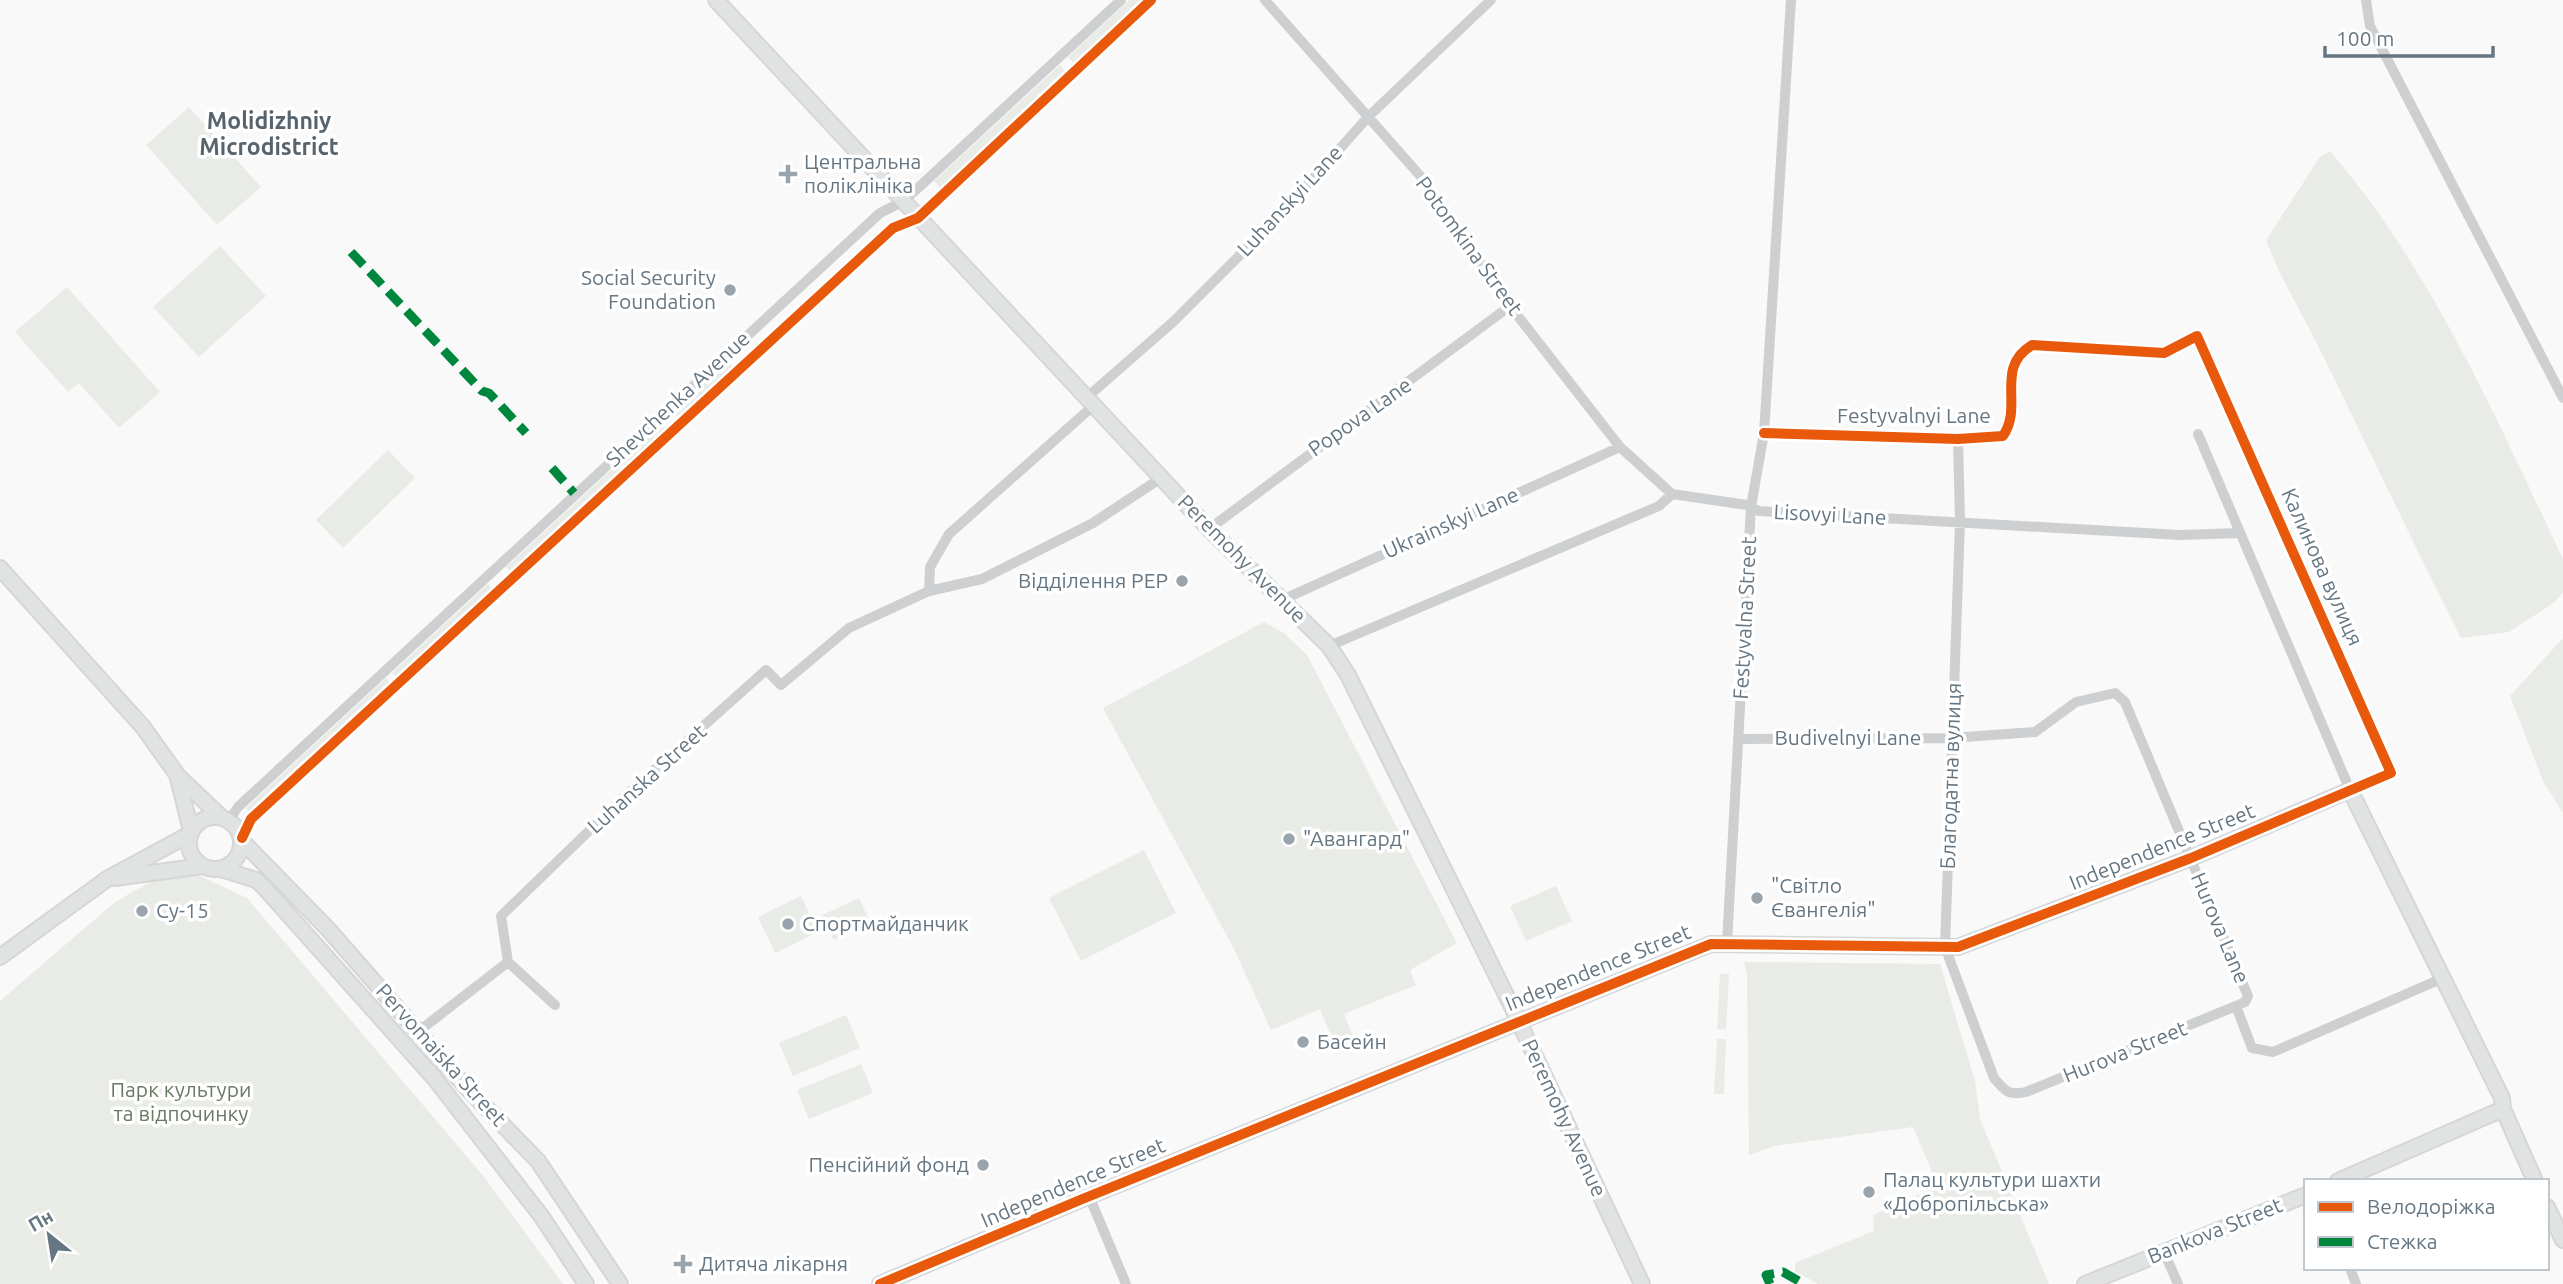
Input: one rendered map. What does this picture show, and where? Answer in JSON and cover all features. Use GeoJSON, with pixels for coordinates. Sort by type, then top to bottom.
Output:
{"type":"FeatureCollection","features":[{"type":"Feature","properties":{"kind":"main road","name":"Peremohy Avenue"},"geometry":{"type":"LineString","coordinates":[[716,0],[1209,529],[1329,646],[1348,675],[1519,1021],[1642,1284]]}},
{"type":"Feature","properties":{"kind":"main road"},"geometry":{"type":"LineString","coordinates":[[0,568],[143,727],[178,776],[238,829],[242,840],[240,853],[232,863],[221,869],[202,866],[107,879]]}},
{"type":"Feature","properties":{"kind":"main road"},"geometry":{"type":"LineString","coordinates":[[178,776],[191,833],[190,851],[202,866]]}},
{"type":"Feature","properties":{"kind":"main road"},"geometry":{"type":"LineString","coordinates":[[2350,790],[2502,1098],[2502,1110],[2534,1179]]}},
{"type":"Feature","properties":{"kind":"main road","name":"Independence Street"},"geometry":{"type":"LineString","coordinates":[[880,1284],[1089,1196],[1711,944],[1945,947],[1975,942],[2191,858],[2350,790]]}},
{"type":"Feature","properties":{"kind":"main road"},"geometry":{"type":"LineString","coordinates":[[0,957],[107,879],[191,833],[201,820],[224,818]]}},
{"type":"Feature","properties":{"kind":"main road","name":"Pervomaiska Street"},"geometry":{"type":"LineString","coordinates":[[242,840],[328,929],[466,1087],[538,1161],[620,1284]]}},
{"type":"Feature","properties":{"kind":"main road","name":"Pervomaiska Street"},"geometry":{"type":"LineString","coordinates":[[221,869],[256,880],[263,886],[435,1079],[534,1207],[586,1284]]}},
{"type":"Feature","properties":{"kind":"main road"},"geometry":{"type":"LineString","coordinates":[[2343,1179],[2502,1110]]}},
{"type":"Feature","properties":{"kind":"main road","name":"Bankova Street"},"geometry":{"type":"LineString","coordinates":[[2085,1284],[2304,1196]]}},
{"type":"Feature","properties":{"kind":"main road"},"geometry":{"type":"LineString","coordinates":[[2549,1211],[2563,1240]]}},
{"type":"Feature","properties":{"kind":"street","name":"Shevchenka Avenue"},"geometry":{"type":"LineString","coordinates":[[224,818],[880,213],[902,202],[1121,0]]}},
{"type":"Feature","properties":{"kind":"street","name":"Shevchenka Avenue"},"geometry":{"type":"LineString","coordinates":[[242,840],[251,819],[893,228],[918,218],[1151,0]]}},
{"type":"Feature","properties":{"kind":"street","name":"Potomkina Street"},"geometry":{"type":"LineString","coordinates":[[1265,0],[1423,179],[1510,306],[1620,447],[1672,494]]}},
{"type":"Feature","properties":{"kind":"street","name":"Luhanskyi Lane"},"geometry":{"type":"LineString","coordinates":[[1089,402],[1276,219],[1368,117],[1491,0]]}},
{"type":"Feature","properties":{"kind":"street","name":"Festyvalna Street"},"geometry":{"type":"LineString","coordinates":[[1727,943],[1751,507],[1764,433],[1791,0]]}},
{"type":"Feature","properties":{"kind":"street"},"geometry":{"type":"LineString","coordinates":[[2366,0],[2370,26],[2563,398]]}},
{"type":"Feature","properties":{"kind":"street","name":"Popova Lane"},"geometry":{"type":"LineString","coordinates":[[1209,529],[1510,306]]}},
{"type":"Feature","properties":{"kind":"street","name":"Festyvalnyi Lane"},"geometry":{"type":"LineString","coordinates":[[1764,433],[1958,439],[2003,436],[2010,426],[2012,365],[2021,352],[2032,345],[2165,353],[2197,336]]}},
{"type":"Feature","properties":{"kind":"street","name":"Калинова вулиця"},"geometry":{"type":"LineString","coordinates":[[2197,336],[2391,773],[2350,790]]}},
{"type":"Feature","properties":{"kind":"street"},"geometry":{"type":"LineString","coordinates":[[929,591],[929,567],[949,534],[1089,402]]}},
{"type":"Feature","properties":{"kind":"street"},"geometry":{"type":"LineString","coordinates":[[2198,434],[2261,575],[2350,790]]}},
{"type":"Feature","properties":{"kind":"street","name":"Благодатна вулиця"},"geometry":{"type":"LineString","coordinates":[[1958,439],[1960,522],[1945,947],[1994,1078],[2007,1093],[2013,1095]]}},
{"type":"Feature","properties":{"kind":"street","name":"Ukrainskyi Lane"},"geometry":{"type":"LineString","coordinates":[[1282,600],[1620,447]]}},
{"type":"Feature","properties":{"kind":"street","name":"Luhanska Street"},"geometry":{"type":"LineString","coordinates":[[508,962],[501,916],[624,798],[766,670],[780,685],[849,628],[929,591],[982,579],[1094,523],[1161,478]]}},
{"type":"Feature","properties":{"kind":"street"},"geometry":{"type":"LineString","coordinates":[[1329,646],[1659,506],[1672,494]]}},
{"type":"Feature","properties":{"kind":"street","name":"Lisovyi Lane"},"geometry":{"type":"LineString","coordinates":[[1672,494],[1751,507],[1759,511],[2180,535],[2240,533]]}},
{"type":"Feature","properties":{"kind":"street","name":"Budivelnyi Lane"},"geometry":{"type":"LineString","coordinates":[[1739,739],[1951,738],[2035,732],[2076,702],[2115,693]]}},
{"type":"Feature","properties":{"kind":"street","name":"Hurova Lane"},"geometry":{"type":"LineString","coordinates":[[2115,693],[2125,702],[2248,996],[2245,1002],[2236,1006],[2252,1048],[2273,1052],[2443,978]]}},
{"type":"Feature","properties":{"kind":"street"},"geometry":{"type":"LineString","coordinates":[[419,1031],[508,962],[555,1005]]}},
{"type":"Feature","properties":{"kind":"street","name":"Hurova Street"},"geometry":{"type":"LineString","coordinates":[[2013,1095],[2236,1006]]}},
{"type":"Feature","properties":{"kind":"street"},"geometry":{"type":"LineString","coordinates":[[1089,1196],[1126,1284]]}},
{"type":"Feature","properties":{"kind":"street"},"geometry":{"type":"LineString","coordinates":[[2164,1252],[2178,1284]]}},
{"type":"Feature","properties":{"kind":"green space"},"geometry":{"type":"Polygon","coordinates":[[[1129,0],[1144,0],[1075,64],[1068,57],[1129,0]]]}},
{"type":"Feature","properties":{"kind":"green space"},"geometry":{"type":"Polygon","coordinates":[[[1060,65],[1066,72],[940,188],[934,181],[1060,65]]]}},
{"type":"Feature","properties":{"kind":"green space"},"geometry":{"type":"Polygon","coordinates":[[[189,107],[261,187],[217,225],[146,145],[189,107]]]}},
{"type":"Feature","properties":{"kind":"green space"},"geometry":{"type":"Polygon","coordinates":[[[2330,151],[2367,197],[2431,295],[2487,399],[2563,559],[2563,592],[2555,602],[2509,632],[2461,638],[2266,240],[2320,157],[2330,151]]]}},
{"type":"Feature","properties":{"kind":"green space"},"geometry":{"type":"Polygon","coordinates":[[[220,246],[266,296],[199,357],[153,307],[220,246]]]}},
{"type":"Feature","properties":{"kind":"green space"},"geometry":{"type":"Polygon","coordinates":[[[67,287],[160,392],[119,428],[79,383],[68,392],[15,332],[67,287]]]}},
{"type":"Feature","properties":{"kind":"green space"},"geometry":{"type":"Polygon","coordinates":[[[727,361],[733,367],[679,418],[673,413],[727,361]]]}},
{"type":"Feature","properties":{"kind":"green space"},"geometry":{"type":"Polygon","coordinates":[[[661,424],[666,429],[512,572],[506,567],[661,424]]]}},
{"type":"Feature","properties":{"kind":"green space"},"geometry":{"type":"Polygon","coordinates":[[[388,450],[415,478],[343,548],[316,520],[388,450]]]}},
{"type":"Feature","properties":{"kind":"green space"},"geometry":{"type":"Polygon","coordinates":[[[488,584],[492,589],[397,677],[392,673],[488,584]]]}},
{"type":"Feature","properties":{"kind":"green space","name":"\"Авангард\""},"geometry":{"type":"Polygon","coordinates":[[[1264,622],[1284,633],[1307,655],[1457,943],[1410,970],[1416,985],[1344,1014],[1357,1046],[1338,1053],[1320,1009],[1271,1030],[1234,949],[1103,708],[1264,622]]]}},
{"type":"Feature","properties":{"kind":"green space"},"geometry":{"type":"Polygon","coordinates":[[[2563,638],[2563,813],[2543,781],[2510,696],[2563,638]]]}},
{"type":"Feature","properties":{"kind":"green space"},"geometry":{"type":"Polygon","coordinates":[[[386,678],[391,683],[251,813],[246,808],[386,678]]]}},
{"type":"Feature","properties":{"kind":"green space"},"geometry":{"type":"Polygon","coordinates":[[[1144,850],[1176,913],[1081,961],[1049,898],[1144,850]]]}},
{"type":"Feature","properties":{"kind":"green space","name":"Парк культури та відпочинку"},"geometry":{"type":"Polygon","coordinates":[[[198,875],[247,898],[485,1178],[563,1284],[0,1284],[0,1001],[115,902],[154,880],[198,875]]]}},
{"type":"Feature","properties":{"kind":"green space"},"geometry":{"type":"Polygon","coordinates":[[[1556,886],[1572,921],[1526,941],[1510,906],[1556,886]]]}},
{"type":"Feature","properties":{"kind":"green space","name":"Спортмайданчик"},"geometry":{"type":"Polygon","coordinates":[[[801,896],[818,932],[775,953],[758,917],[801,896]]]}},
{"type":"Feature","properties":{"kind":"green space"},"geometry":{"type":"Polygon","coordinates":[[[859,898],[870,922],[834,940],[822,915],[859,898]]]}},
{"type":"Feature","properties":{"kind":"green space"},"geometry":{"type":"Polygon","coordinates":[[[1744,962],[1940,964],[1975,1081],[1980,1119],[2049,1284],[1818,1284],[1795,1271],[1795,1263],[1874,1231],[1873,1215],[1938,1186],[1913,1127],[1775,1146],[1749,1155],[1747,973],[1744,962]]]}},
{"type":"Feature","properties":{"kind":"green space"},"geometry":{"type":"Polygon","coordinates":[[[1720,974],[1729,974],[1726,1030],[1717,1029],[1720,974]]]}},
{"type":"Feature","properties":{"kind":"green space"},"geometry":{"type":"Polygon","coordinates":[[[846,1015],[860,1048],[793,1076],[779,1043],[846,1015]]]}},
{"type":"Feature","properties":{"kind":"green space"},"geometry":{"type":"Polygon","coordinates":[[[1717,1039],[1726,1039],[1724,1094],[1714,1094],[1717,1039]]]}},
{"type":"Feature","properties":{"kind":"green space"},"geometry":{"type":"Polygon","coordinates":[[[861,1064],[873,1093],[809,1119],[797,1090],[861,1064]]]}},
{"type":"Feature","properties":{"kind":"marked path"},"geometry":{"type":"LineString","coordinates":[[351,252],[482,391],[489,393],[526,433]]}},
{"type":"Feature","properties":{"kind":"marked path"},"geometry":{"type":"LineString","coordinates":[[552,468],[574,493]]}},
{"type":"Feature","properties":{"kind":"marked path"},"geometry":{"type":"LineString","coordinates":[[1770,1284],[1766,1275],[1783,1272],[1804,1284]]}},
{"type":"Feature","properties":{"kind":"cycle path"},"geometry":{"type":"LineString","coordinates":[[242,838],[251,819],[893,228],[918,218],[1151,0]]}},
{"type":"Feature","properties":{"kind":"cycle path"},"geometry":{"type":"LineString","coordinates":[[880,1284],[1711,944],[1958,947],[2191,858],[2391,773],[2197,336],[2164,353],[2032,345],[2021,354],[2014,365],[2011,412],[2003,436],[1958,439],[1764,433]]}},
{"type":"Feature","properties":{"kind":"place","name":"Центральна поліклініка"},"geometry":{"type":"Point","coordinates":[788,174]}},
{"type":"Feature","properties":{"kind":"place","name":"Social Security Foundation"},"geometry":{"type":"Point","coordinates":[730,290]}},
{"type":"Feature","properties":{"kind":"place","name":"Відділення РЕР"},"geometry":{"type":"Point","coordinates":[1182,581]}},
{"type":"Feature","properties":{"kind":"place","name":"\"Авангард\""},"geometry":{"type":"Point","coordinates":[1289,839]}},
{"type":"Feature","properties":{"kind":"place","name":"\"Світло Євангелія\""},"geometry":{"type":"Point","coordinates":[1757,898]}},
{"type":"Feature","properties":{"kind":"place","name":"Су-15"},"geometry":{"type":"Point","coordinates":[142,911]}},
{"type":"Feature","properties":{"kind":"place","name":"Спортмайданчик"},"geometry":{"type":"Point","coordinates":[788,924]}},
{"type":"Feature","properties":{"kind":"place","name":"Басейн"},"geometry":{"type":"Point","coordinates":[1303,1042]}},
{"type":"Feature","properties":{"kind":"place","name":"Пенсійний фонд"},"geometry":{"type":"Point","coordinates":[983,1165]}},
{"type":"Feature","properties":{"kind":"place","name":"Палац культури шахти «Добропільська»"},"geometry":{"type":"Point","coordinates":[1869,1192]}},
{"type":"Feature","properties":{"kind":"place","name":"Дитяча лікарня"},"geometry":{"type":"Point","coordinates":[683,1264]}},
{"type":"Feature","properties":{"kind":"district","name":"Molidizhniy Microdistrict"},"geometry":{"type":"Point","coordinates":[269,134]}}]}
